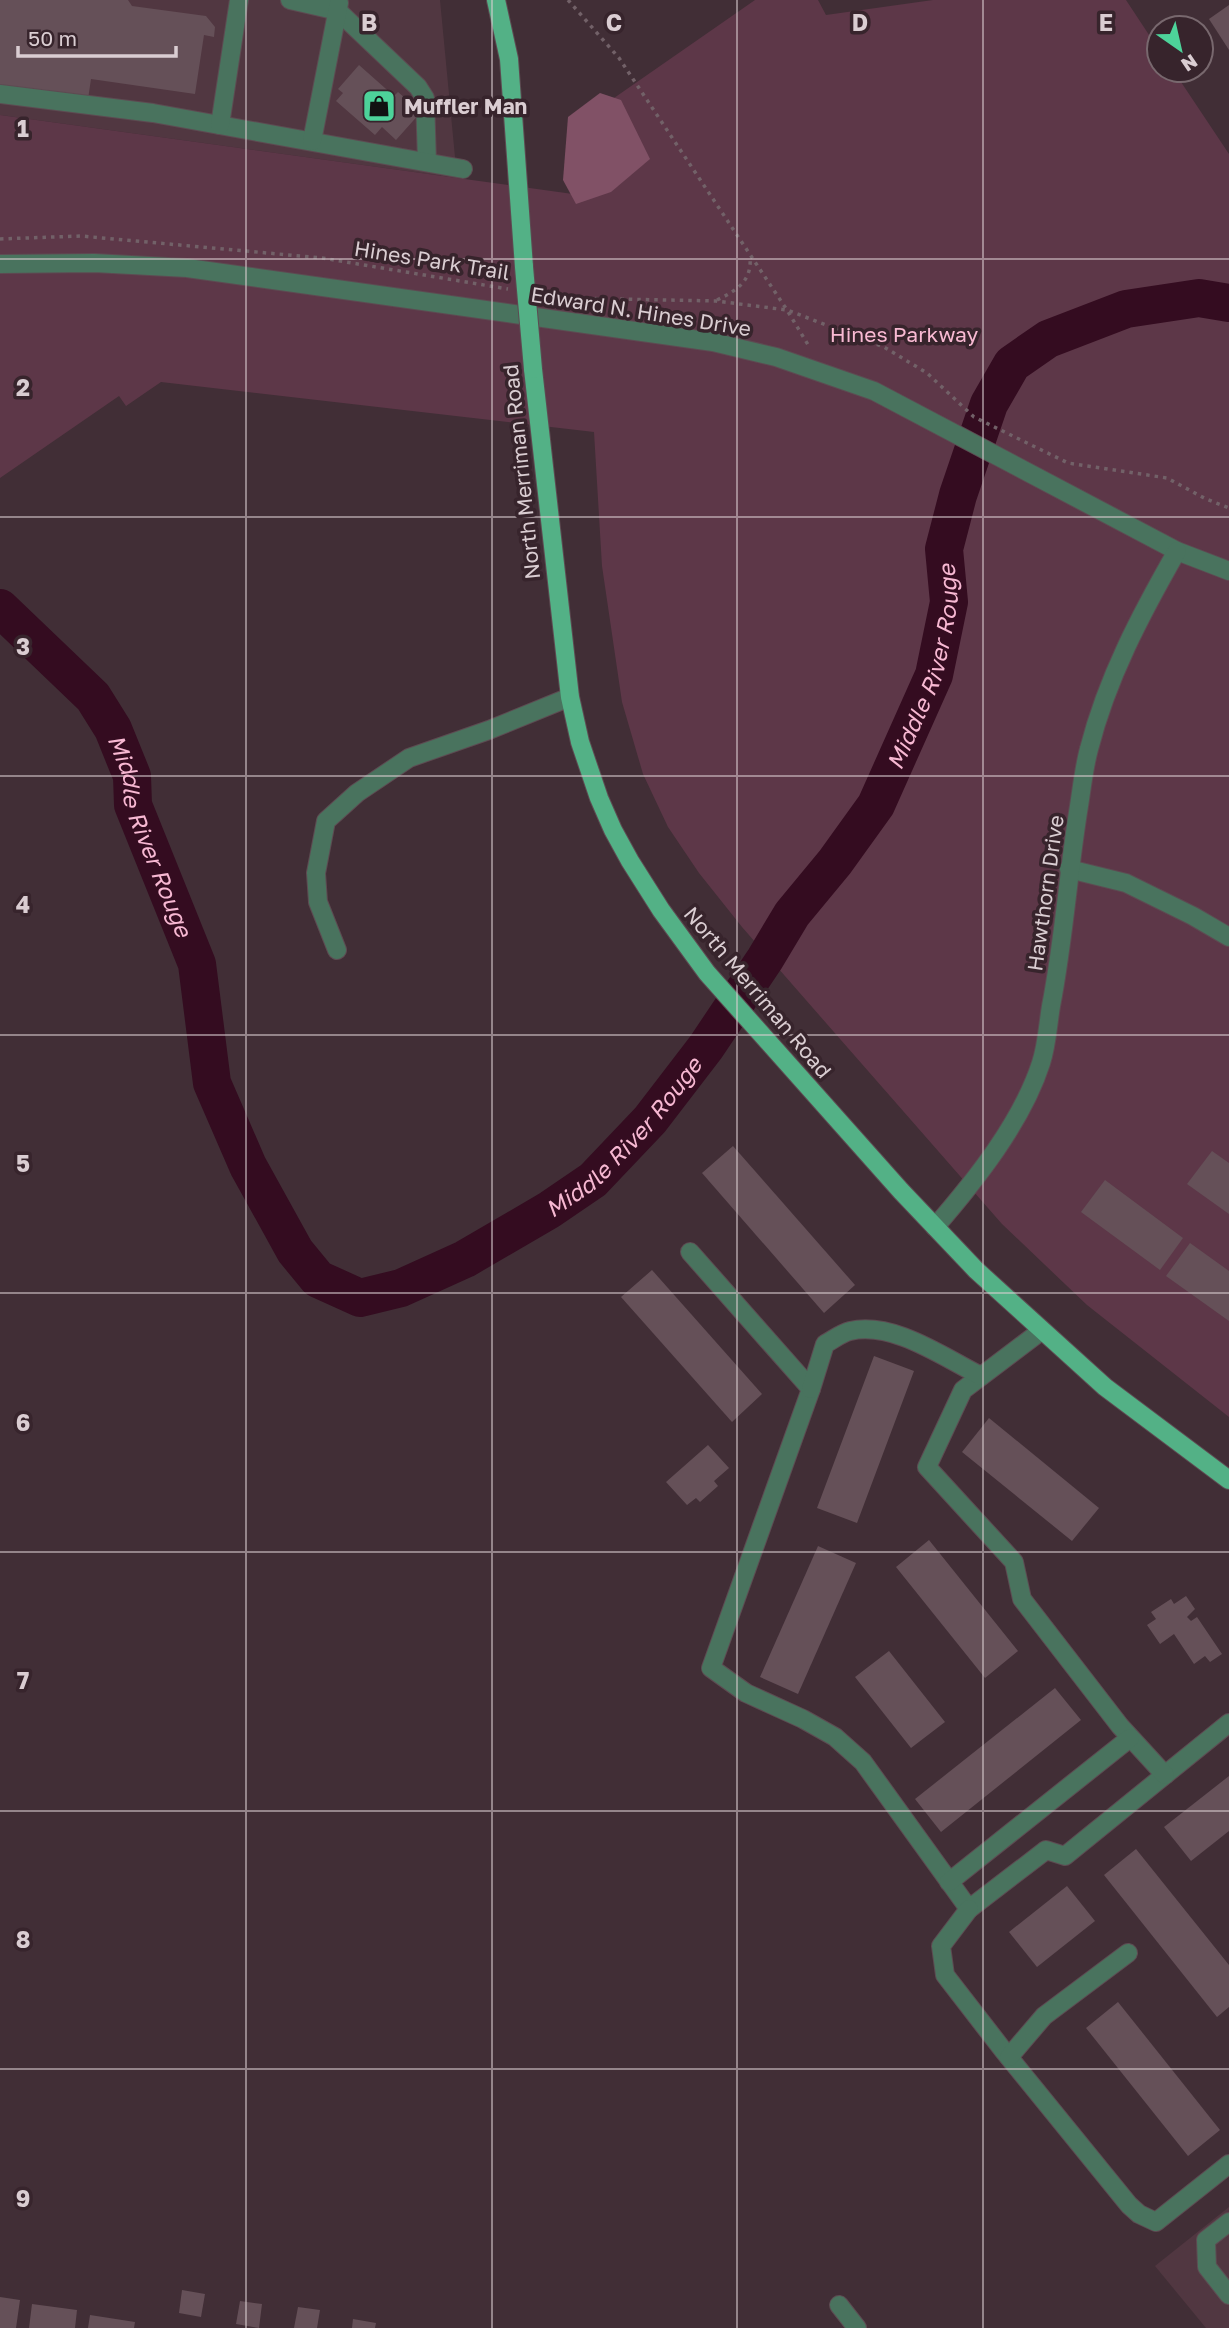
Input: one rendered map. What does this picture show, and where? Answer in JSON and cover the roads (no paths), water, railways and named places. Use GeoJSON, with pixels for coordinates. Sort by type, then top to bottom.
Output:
{"type":"FeatureCollection","features":[{"type":"Feature","properties":{"kind":"main road","name":"North Merriman Road"},"geometry":{"type":"LineString","coordinates":[[496,0],[509,59],[533,369],[570,697],[580,743],[613,830],[661,910],[707,972],[935,1227],[976,1270],[1105,1387],[1229,1480]]}},
{"type":"Feature","properties":{"kind":"street"},"geometry":{"type":"LineString","coordinates":[[220,125],[239,0]]}},
{"type":"Feature","properties":{"kind":"street"},"geometry":{"type":"LineString","coordinates":[[290,0],[339,5],[418,87],[425,98],[427,162]]}},
{"type":"Feature","properties":{"kind":"street"},"geometry":{"type":"LineString","coordinates":[[312,141],[339,5]]}},
{"type":"Feature","properties":{"kind":"street"},"geometry":{"type":"LineString","coordinates":[[0,94],[153,113],[463,169]]}},
{"type":"Feature","properties":{"kind":"street","name":"Edward N. Hines Drive"},"geometry":{"type":"LineString","coordinates":[[0,264],[94,263],[187,268],[713,342],[822,372],[874,391],[1177,551],[1229,571]]}},
{"type":"Feature","properties":{"kind":"street","name":"Hawthorn Drive"},"geometry":{"type":"LineString","coordinates":[[935,1227],[972,1184],[998,1145],[1022,1105],[1041,1063],[1058,971],[1069,869],[1088,750],[1115,668],[1177,551]]}},
{"type":"Feature","properties":{"kind":"street"},"geometry":{"type":"LineString","coordinates":[[337,950],[318,902],[316,873],[326,821],[356,793],[409,758],[489,730],[570,697]]}},
{"type":"Feature","properties":{"kind":"street"},"geometry":{"type":"LineString","coordinates":[[1069,869],[1126,883],[1229,937]]}},
{"type":"Feature","properties":{"kind":"street"},"geometry":{"type":"LineString","coordinates":[[690,1252],[811,1389]]}},
{"type":"Feature","properties":{"kind":"street"},"geometry":{"type":"LineString","coordinates":[[969,1909],[863,1762],[835,1737],[746,1693],[711,1668],[825,1344],[848,1332],[879,1330],[901,1336],[981,1376]]}},
{"type":"Feature","properties":{"kind":"street"},"geometry":{"type":"LineString","coordinates":[[1041,1331],[962,1390],[927,1467],[1014,1562],[1022,1599],[1130,1738],[1165,1775]]}},
{"type":"Feature","properties":{"kind":"street"},"geometry":{"type":"LineString","coordinates":[[1229,1723],[1065,1856],[1046,1850],[969,1909],[941,1946],[945,1975],[1139,2214],[1156,2222],[1229,2164]]}},
{"type":"Feature","properties":{"kind":"street"},"geometry":{"type":"LineString","coordinates":[[949,1882],[1130,1738]]}},
{"type":"Feature","properties":{"kind":"street"},"geometry":{"type":"LineString","coordinates":[[1009,2057],[1044,2016],[1128,1953]]}},
{"type":"Feature","properties":{"kind":"street"},"geometry":{"type":"LineString","coordinates":[[1229,2222],[1206,2240],[1207,2267],[1229,2295]]}},
{"type":"Feature","properties":{"kind":"street"},"geometry":{"type":"LineString","coordinates":[[839,2305],[857,2328]]}},
{"type":"Feature","properties":{"kind":"waterway","name":"Middle River Rouge"},"geometry":{"type":"LineString","coordinates":[[0,608],[93,697],[113,729],[132,776],[133,805],[197,964],[212,1083],[248,1166],[295,1251],[318,1279],[360,1298],[401,1288],[465,1259],[549,1210],[593,1180],[650,1120],[706,1047],[792,914],[835,862],[876,805],[934,675],[949,602],[944,549],[958,495],[989,404],[1012,364],[1048,339],[1126,309],[1199,298],[1229,303]]}},
{"type":"Feature","properties":{"kind":"place","name":"Muffler Man"},"geometry":{"type":"Point","coordinates":[379,106]}},
{"type":"Feature","properties":{"kind":"park label","name":"Hines Parkway"},"geometry":{"type":"Point","coordinates":[904,334]}}]}
